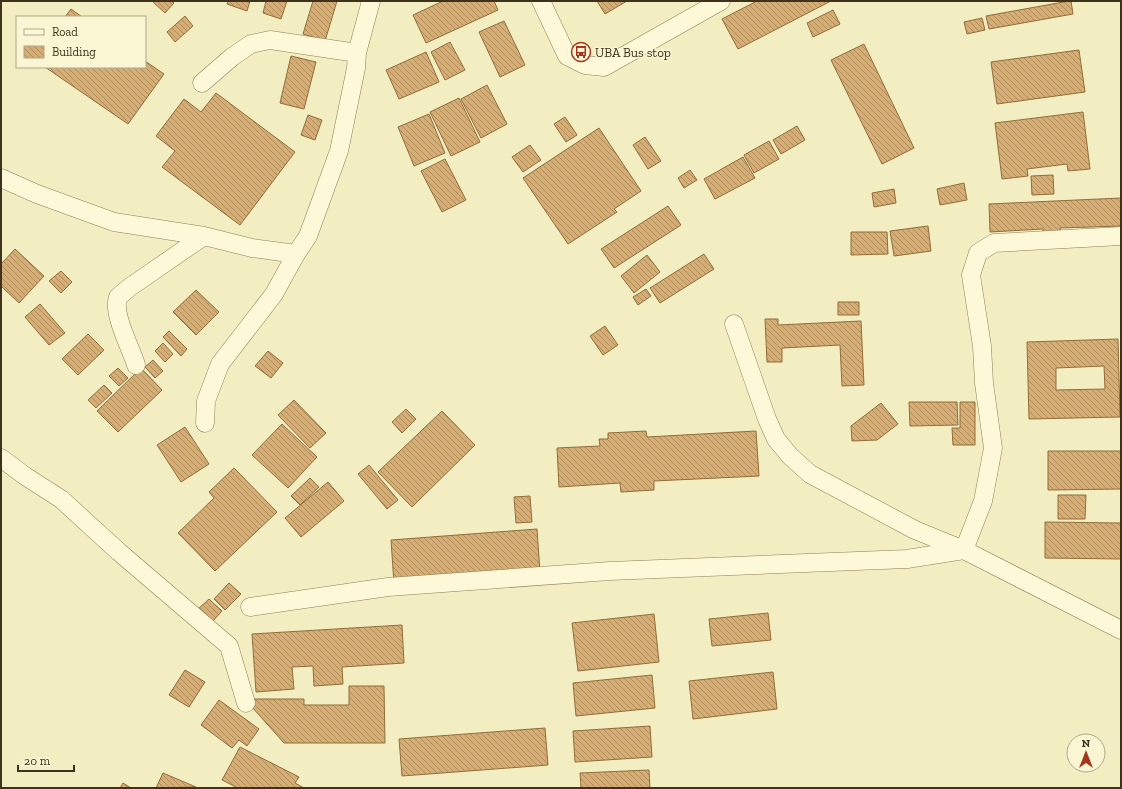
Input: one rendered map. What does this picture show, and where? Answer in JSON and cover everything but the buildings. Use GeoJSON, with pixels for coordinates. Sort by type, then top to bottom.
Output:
{"type":"FeatureCollection","features":[{"type":"Feature","properties":{"kind":"street"},"geometry":{"type":"LineString","coordinates":[[206,423],[206,401],[220,364],[274,294],[296,254],[308,236],[339,151],[356,68],[357,53],[371,1]]}},
{"type":"Feature","properties":{"kind":"street"},"geometry":{"type":"LineString","coordinates":[[541,1],[567,56],[585,65],[604,67],[720,1]]}},
{"type":"Feature","properties":{"kind":"street"},"geometry":{"type":"LineString","coordinates":[[202,83],[232,56],[251,44],[270,40],[357,53]]}},
{"type":"Feature","properties":{"kind":"street"},"geometry":{"type":"LineString","coordinates":[[1,178],[37,194],[114,222],[204,236],[252,248],[296,254]]}},
{"type":"Feature","properties":{"kind":"street"},"geometry":{"type":"LineString","coordinates":[[136,365],[120,320],[117,306],[118,297],[130,287],[204,236]]}},
{"type":"Feature","properties":{"kind":"street"},"geometry":{"type":"LineString","coordinates":[[964,550],[983,500],[993,448],[984,383],[982,346],[972,275],[978,253],[994,243],[1121,236]]}},
{"type":"Feature","properties":{"kind":"street"},"geometry":{"type":"LineString","coordinates":[[734,324],[767,419],[776,439],[790,456],[810,474],[915,530],[964,550],[1121,630]]}},
{"type":"Feature","properties":{"kind":"street"},"geometry":{"type":"LineString","coordinates":[[1,458],[25,476],[61,499],[229,646],[246,703]]}},
{"type":"Feature","properties":{"kind":"street"},"geometry":{"type":"LineString","coordinates":[[250,607],[388,587],[610,571],[907,560],[964,550]]}},
{"type":"Feature","properties":{"kind":"place","name":"UBA Bus stop"},"geometry":{"type":"Point","coordinates":[581,52]}}]}
